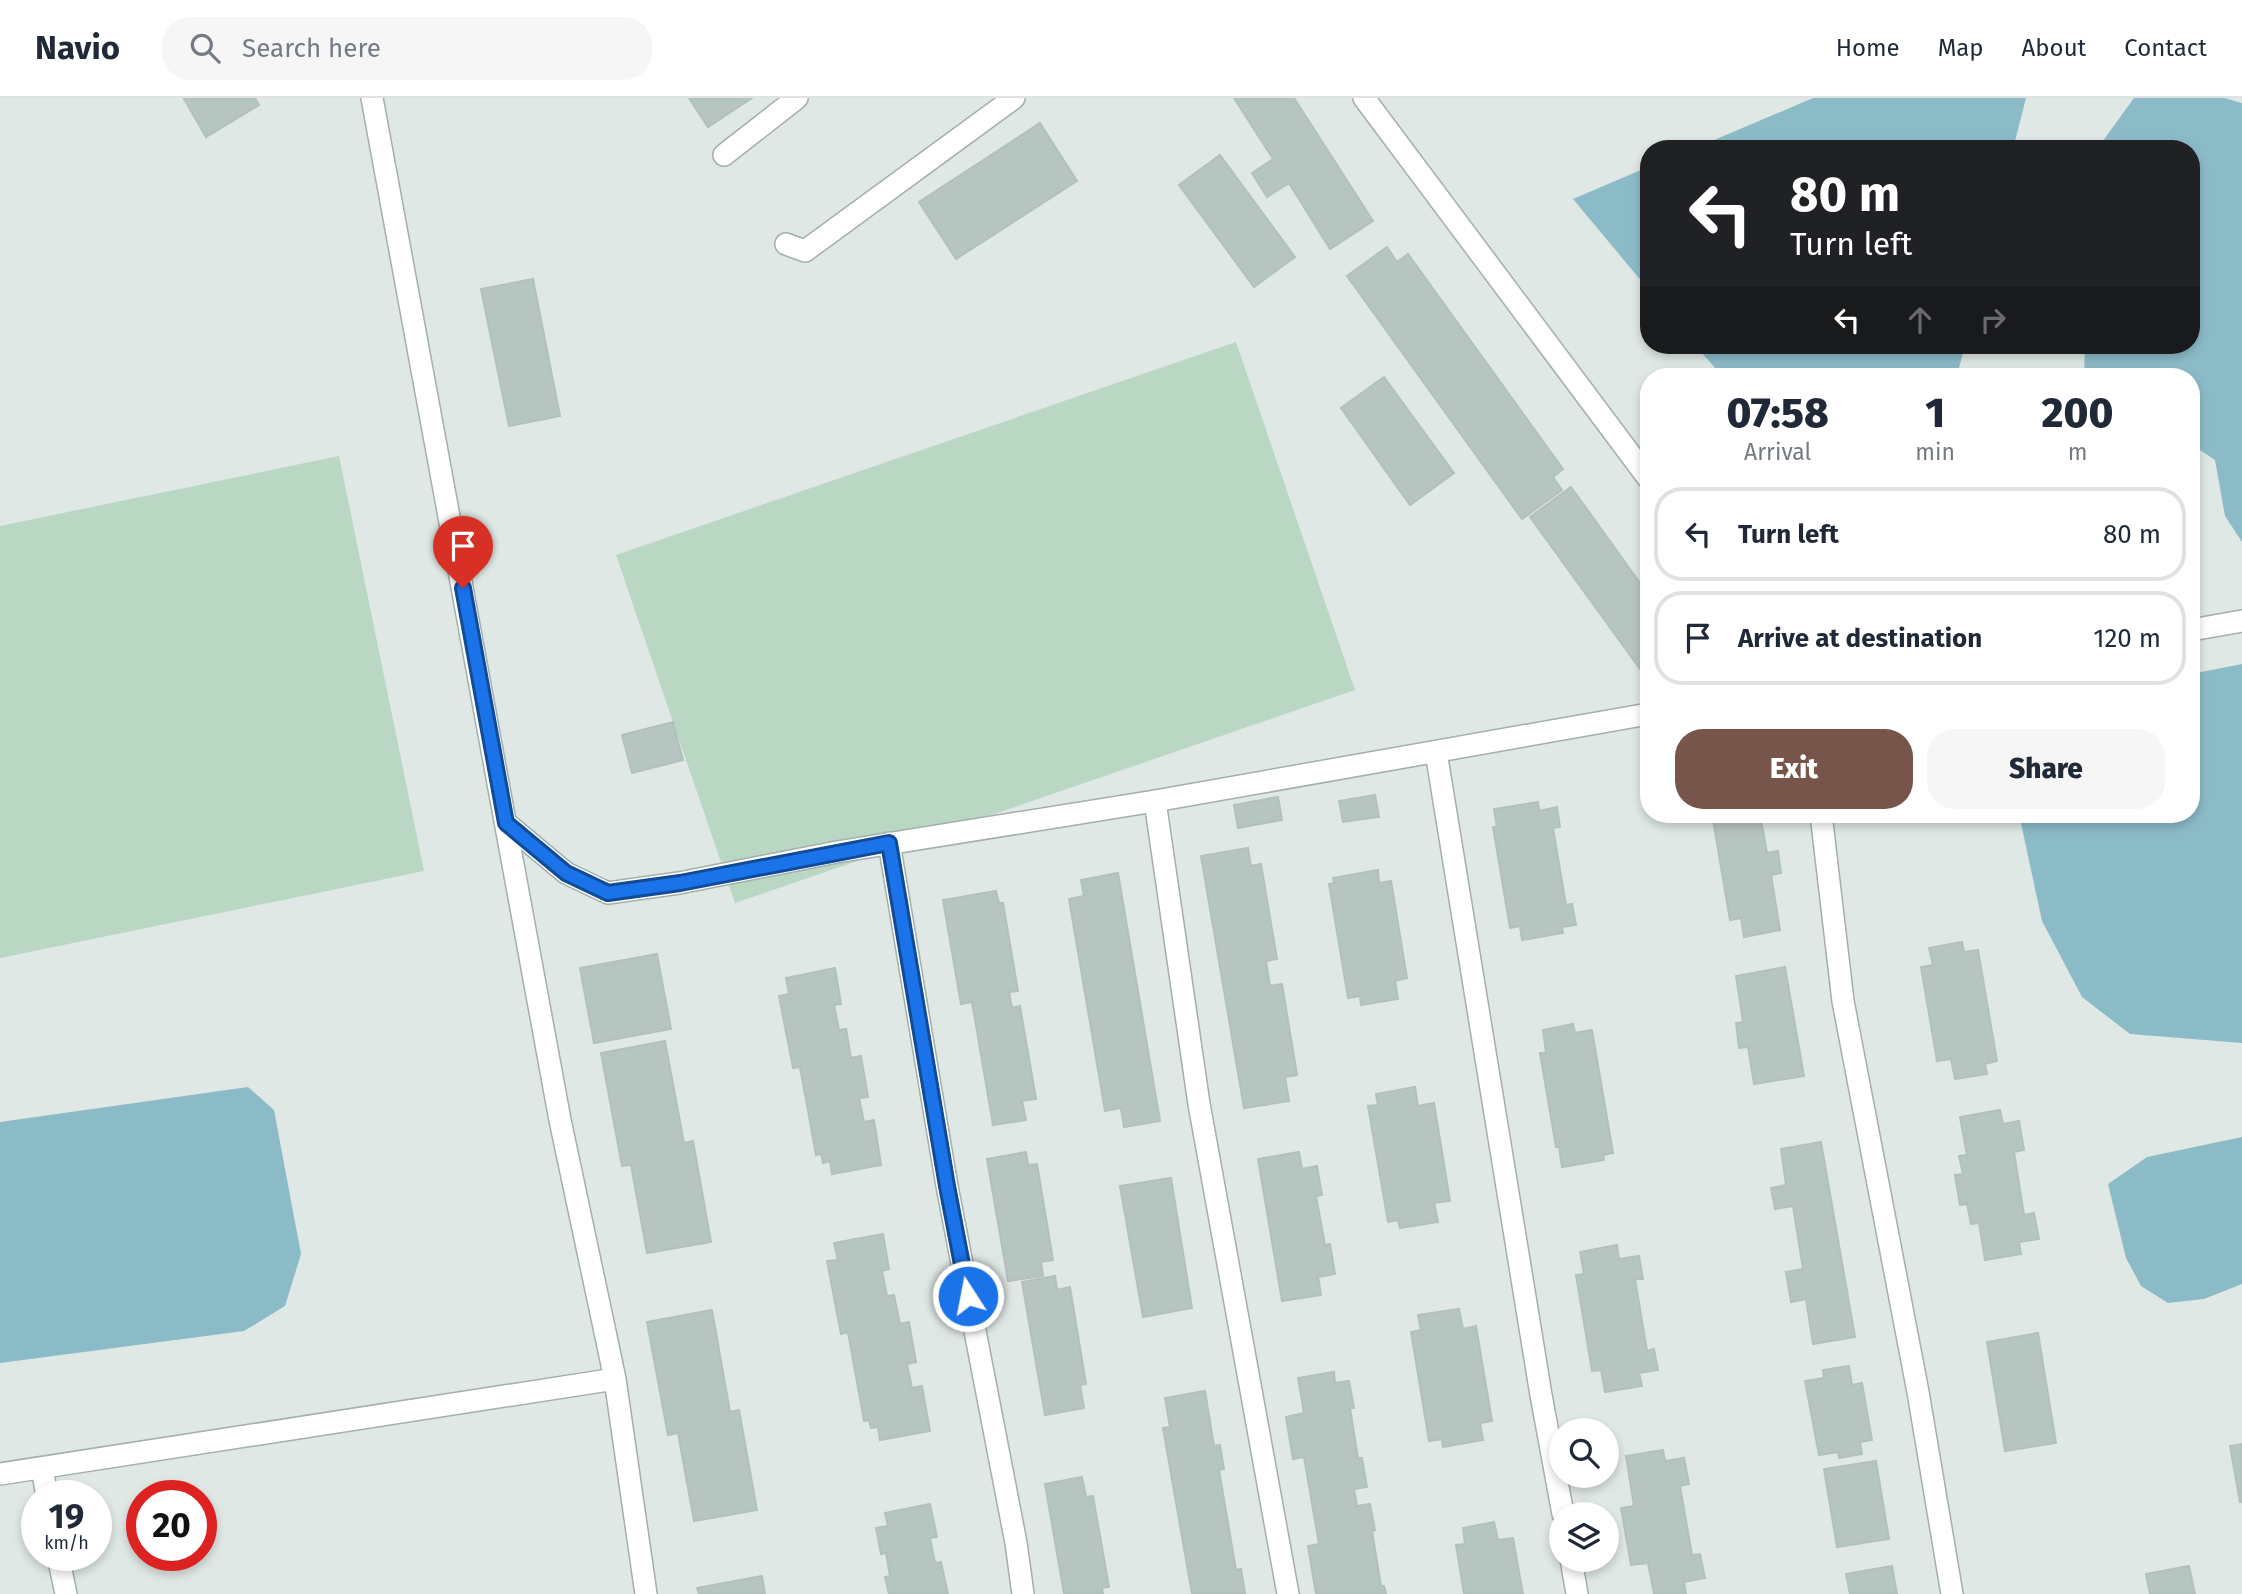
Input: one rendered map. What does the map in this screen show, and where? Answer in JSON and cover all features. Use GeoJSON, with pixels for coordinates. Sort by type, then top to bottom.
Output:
{"type":"FeatureCollection","features":[{"type":"Feature","properties":{"kind":"lane"},"geometry":{"type":"LineString","coordinates":[[372,98],[561,1120],[615,1379],[646,1594]]}},
{"type":"Feature","properties":{"kind":"lane"},"geometry":{"type":"LineString","coordinates":[[724,155],[797,98]]}},
{"type":"Feature","properties":{"kind":"lane"},"geometry":{"type":"LineString","coordinates":[[786,244],[804,251],[1014,98]]}},
{"type":"Feature","properties":{"kind":"lane"},"geometry":{"type":"LineString","coordinates":[[1364,98],[1640,467]]}},
{"type":"Feature","properties":{"kind":"lane"},"geometry":{"type":"LineString","coordinates":[[2200,628],[2242,621]]}},
{"type":"Feature","properties":{"kind":"lane"},"geometry":{"type":"LineString","coordinates":[[506,823],[566,873],[608,893],[680,883],[889,843],[1155,801],[1640,715]]}},
{"type":"Feature","properties":{"kind":"lane"},"geometry":{"type":"LineString","coordinates":[[1436,751],[1561,1502]]}},
{"type":"Feature","properties":{"kind":"lane"},"geometry":{"type":"LineString","coordinates":[[1155,801],[1199,1104],[1288,1594]]}},
{"type":"Feature","properties":{"kind":"lane"},"geometry":{"type":"LineString","coordinates":[[1822,823],[1843,1000],[1918,1392],[1952,1594]]}},
{"type":"Feature","properties":{"kind":"lane"},"geometry":{"type":"LineString","coordinates":[[889,843],[947,1186],[1016,1543],[1023,1594]]}},
{"type":"Feature","properties":{"kind":"lane"},"geometry":{"type":"LineString","coordinates":[[0,1474],[615,1379]]}},
{"type":"Feature","properties":{"kind":"lane"},"geometry":{"type":"LineString","coordinates":[[41,1468],[44,1480]]}},
{"type":"Feature","properties":{"kind":"lane"},"geometry":{"type":"LineString","coordinates":[[61,1571],[66,1594]]}},
{"type":"Feature","properties":{"kind":"lane"},"geometry":{"type":"LineString","coordinates":[[1573,1572],[1577,1594]]}},
{"type":"Feature","properties":{"kind":"green space"},"geometry":{"type":"Polygon","coordinates":[[[1236,342],[1355,690],[735,903],[616,555],[1236,342]]]}},
{"type":"Feature","properties":{"kind":"green space"},"geometry":{"type":"Polygon","coordinates":[[[339,456],[424,871],[0,958],[0,526],[339,456]]]}},
{"type":"Feature","properties":{"kind":"water"},"geometry":{"type":"Polygon","coordinates":[[[1813,98],[2026,98],[2015,140],[1714,140],[1813,98]]]}},
{"type":"Feature","properties":{"kind":"water"},"geometry":{"type":"Polygon","coordinates":[[[2134,98],[2224,98],[2242,103],[2242,542],[2225,516],[2215,460],[2200,450],[2200,368],[2084,368],[2085,354],[2200,354],[2200,140],[2104,140],[2134,98]]]}},
{"type":"Feature","properties":{"kind":"water"},"geometry":{"type":"Polygon","coordinates":[[[1640,170],[1640,279],[1573,199],[1640,170]]]}},
{"type":"Feature","properties":{"kind":"water"},"geometry":{"type":"Polygon","coordinates":[[[1703,354],[1963,354],[1959,368],[1715,368],[1703,354]]]}},
{"type":"Feature","properties":{"kind":"water"},"geometry":{"type":"Polygon","coordinates":[[[2242,664],[2242,1043],[2130,1034],[2082,997],[2042,921],[2021,823],[2200,823],[2200,672],[2242,664]]]}},
{"type":"Feature","properties":{"kind":"water"},"geometry":{"type":"Polygon","coordinates":[[[248,1087],[274,1110],[301,1254],[285,1306],[244,1331],[0,1363],[0,1122],[248,1087]]]}},
{"type":"Feature","properties":{"kind":"water"},"geometry":{"type":"Polygon","coordinates":[[[2242,1137],[2242,1284],[2204,1299],[2168,1303],[2141,1286],[2126,1258],[2108,1184],[2147,1157],[2242,1137]]]}},
{"type":"Feature","properties":{"kind":"building"},"geometry":{"type":"Polygon","coordinates":[[[255,98],[259,105],[206,137],[184,99],[255,98]]]}},
{"type":"Feature","properties":{"kind":"building"},"geometry":{"type":"Polygon","coordinates":[[[689,98],[752,98],[708,127],[689,98]]]}},
{"type":"Feature","properties":{"kind":"building"},"geometry":{"type":"Polygon","coordinates":[[[1234,98],[1294,98],[1373,221],[1330,249],[1289,183],[1267,197],[1252,173],[1273,159],[1234,98]]]}},
{"type":"Feature","properties":{"kind":"building"},"geometry":{"type":"Polygon","coordinates":[[[1040,123],[1077,181],[956,259],[919,202],[1040,123]]]}},
{"type":"Feature","properties":{"kind":"building"},"geometry":{"type":"Polygon","coordinates":[[[1220,155],[1295,257],[1254,287],[1179,185],[1220,155]]]}},
{"type":"Feature","properties":{"kind":"building"},"geometry":{"type":"Polygon","coordinates":[[[1387,247],[1397,262],[1408,254],[1563,469],[1553,477],[1562,490],[1522,519],[1347,276],[1387,247]]]}},
{"type":"Feature","properties":{"kind":"building"},"geometry":{"type":"Polygon","coordinates":[[[533,279],[560,416],[509,426],[481,289],[533,279]]]}},
{"type":"Feature","properties":{"kind":"building"},"geometry":{"type":"Polygon","coordinates":[[[1384,377],[1454,473],[1410,505],[1341,408],[1384,377]]]}},
{"type":"Feature","properties":{"kind":"building"},"geometry":{"type":"Polygon","coordinates":[[[1571,487],[1640,583],[1640,669],[1530,517],[1571,487]]]}},
{"type":"Feature","properties":{"kind":"building"},"geometry":{"type":"Polygon","coordinates":[[[673,722],[683,760],[632,773],[622,735],[673,722]]]}},
{"type":"Feature","properties":{"kind":"building"},"geometry":{"type":"Polygon","coordinates":[[[1375,795],[1379,817],[1343,822],[1339,801],[1375,795]]]}},
{"type":"Feature","properties":{"kind":"building"},"geometry":{"type":"Polygon","coordinates":[[[1278,797],[1282,820],[1238,828],[1234,805],[1278,797]]]}},
{"type":"Feature","properties":{"kind":"building"},"geometry":{"type":"Polygon","coordinates":[[[1538,802],[1539,811],[1557,807],[1560,827],[1553,828],[1566,905],[1572,904],[1576,925],[1562,927],[1563,933],[1522,940],[1520,926],[1510,928],[1493,827],[1497,827],[1494,809],[1538,802]]]}},
{"type":"Feature","properties":{"kind":"building"},"geometry":{"type":"Polygon","coordinates":[[[1714,823],[1762,823],[1767,853],[1778,851],[1781,873],[1771,875],[1780,930],[1744,937],[1741,918],[1730,920],[1714,823]]]}},
{"type":"Feature","properties":{"kind":"building"},"geometry":{"type":"Polygon","coordinates":[[[1248,848],[1251,866],[1261,864],[1277,959],[1266,961],[1270,986],[1282,984],[1297,1075],[1285,1077],[1289,1101],[1244,1108],[1201,856],[1248,848]]]}},
{"type":"Feature","properties":{"kind":"building"},"geometry":{"type":"Polygon","coordinates":[[[1378,870],[1379,883],[1391,881],[1407,978],[1395,981],[1398,999],[1361,1005],[1360,996],[1348,998],[1329,884],[1334,883],[1333,878],[1378,870]]]}},
{"type":"Feature","properties":{"kind":"building"},"geometry":{"type":"Polygon","coordinates":[[[1118,873],[1160,1121],[1124,1127],[1121,1108],[1105,1111],[1069,899],[1084,896],[1081,880],[1118,873]]]}},
{"type":"Feature","properties":{"kind":"building"},"geometry":{"type":"Polygon","coordinates":[[[996,891],[999,903],[1003,903],[1018,991],[1009,992],[1012,1008],[1020,1006],[1036,1099],[1022,1101],[1026,1120],[993,1125],[972,1002],[961,1004],[943,900],[996,891]]]}},
{"type":"Feature","properties":{"kind":"building"},"geometry":{"type":"Polygon","coordinates":[[[1962,942],[1964,952],[1978,950],[1997,1061],[1985,1064],[1987,1074],[1955,1079],[1951,1059],[1937,1061],[1921,967],[1933,965],[1929,948],[1962,942]]]}},
{"type":"Feature","properties":{"kind":"building"},"geometry":{"type":"Polygon","coordinates":[[[657,954],[671,1029],[594,1043],[580,968],[657,954]]]}},
{"type":"Feature","properties":{"kind":"building"},"geometry":{"type":"Polygon","coordinates":[[[1785,967],[1804,1076],[1754,1084],[1748,1047],[1739,1048],[1736,1023],[1743,1022],[1736,976],[1785,967]]]}},
{"type":"Feature","properties":{"kind":"building"},"geometry":{"type":"Polygon","coordinates":[[[835,968],[841,1004],[834,1005],[839,1030],[846,1029],[851,1058],[861,1056],[868,1097],[859,1098],[864,1122],[874,1120],[881,1165],[832,1174],[830,1161],[823,1163],[821,1154],[816,1155],[800,1067],[793,1068],[779,996],[789,994],[786,978],[835,968]]]}},
{"type":"Feature","properties":{"kind":"building"},"geometry":{"type":"Polygon","coordinates":[[[1573,1024],[1575,1033],[1592,1030],[1613,1153],[1603,1155],[1604,1160],[1562,1167],[1559,1147],[1556,1147],[1540,1053],[1546,1053],[1543,1030],[1573,1024]]]}},
{"type":"Feature","properties":{"kind":"building"},"geometry":{"type":"Polygon","coordinates":[[[665,1041],[684,1143],[693,1141],[711,1242],[647,1253],[631,1165],[622,1166],[601,1053],[665,1041]]]}},
{"type":"Feature","properties":{"kind":"building"},"geometry":{"type":"Polygon","coordinates":[[[1415,1087],[1418,1106],[1434,1103],[1450,1201],[1434,1203],[1438,1222],[1400,1228],[1398,1220],[1388,1222],[1368,1106],[1378,1105],[1376,1094],[1415,1087]]]}},
{"type":"Feature","properties":{"kind":"building"},"geometry":{"type":"Polygon","coordinates":[[[2000,1110],[2003,1124],[2019,1121],[2024,1150],[2014,1152],[2024,1215],[2034,1213],[2039,1239],[2019,1242],[2021,1254],[1985,1260],[1979,1223],[1971,1224],[1967,1204],[1960,1205],[1955,1175],[1963,1174],[1959,1156],[1967,1155],[1960,1117],[2000,1110]]]}},
{"type":"Feature","properties":{"kind":"building"},"geometry":{"type":"Polygon","coordinates":[[[1821,1142],[1855,1337],[1813,1344],[1806,1299],[1791,1302],[1786,1272],[1803,1269],[1793,1206],[1775,1209],[1771,1188],[1786,1185],[1781,1149],[1821,1142]]]}},
{"type":"Feature","properties":{"kind":"building"},"geometry":{"type":"Polygon","coordinates":[[[1026,1152],[1028,1165],[1037,1164],[1053,1260],[1041,1262],[1043,1276],[1008,1281],[987,1159],[1026,1152]]]}},
{"type":"Feature","properties":{"kind":"building"},"geometry":{"type":"Polygon","coordinates":[[[1299,1152],[1302,1169],[1317,1166],[1322,1195],[1316,1196],[1325,1245],[1330,1244],[1335,1274],[1318,1277],[1321,1295],[1282,1301],[1258,1159],[1299,1152]]]}},
{"type":"Feature","properties":{"kind":"building"},"geometry":{"type":"Polygon","coordinates":[[[1171,1178],[1192,1308],[1143,1317],[1120,1186],[1171,1178]]]}},
{"type":"Feature","properties":{"kind":"building"},"geometry":{"type":"Polygon","coordinates":[[[883,1234],[889,1269],[882,1271],[887,1296],[894,1295],[900,1324],[909,1322],[916,1362],[907,1364],[912,1388],[922,1386],[930,1431],[880,1440],[878,1427],[871,1428],[869,1420],[864,1421],[848,1332],[841,1334],[827,1261],[838,1260],[834,1243],[883,1234]]]}},
{"type":"Feature","properties":{"kind":"building"},"geometry":{"type":"Polygon","coordinates":[[[1617,1245],[1619,1259],[1639,1256],[1643,1279],[1635,1279],[1647,1351],[1654,1349],[1658,1370],[1639,1373],[1642,1386],[1605,1392],[1601,1370],[1592,1371],[1576,1275],[1584,1274],[1580,1252],[1617,1245]]]}},
{"type":"Feature","properties":{"kind":"building"},"geometry":{"type":"Polygon","coordinates":[[[1055,1276],[1057,1290],[1070,1287],[1086,1384],[1080,1385],[1084,1408],[1045,1415],[1022,1282],[1055,1276]]]}},
{"type":"Feature","properties":{"kind":"building"},"geometry":{"type":"Polygon","coordinates":[[[1459,1309],[1463,1329],[1476,1326],[1492,1421],[1480,1423],[1483,1440],[1443,1447],[1442,1439],[1429,1441],[1411,1332],[1421,1330],[1418,1315],[1459,1309]]]}},
{"type":"Feature","properties":{"kind":"building"},"geometry":{"type":"Polygon","coordinates":[[[712,1310],[730,1412],[739,1410],[757,1510],[694,1521],[678,1433],[668,1435],[647,1322],[712,1310]]]}},
{"type":"Feature","properties":{"kind":"building"},"geometry":{"type":"Polygon","coordinates":[[[2038,1333],[2056,1443],[2005,1451],[1987,1342],[2038,1333]]]}},
{"type":"Feature","properties":{"kind":"building"},"geometry":{"type":"Polygon","coordinates":[[[1849,1366],[1852,1385],[1862,1383],[1872,1440],[1860,1442],[1862,1454],[1839,1458],[1838,1452],[1819,1455],[1805,1381],[1824,1378],[1823,1370],[1849,1366]]]}},
{"type":"Feature","properties":{"kind":"building"},"geometry":{"type":"Polygon","coordinates":[[[1334,1372],[1335,1383],[1349,1381],[1354,1408],[1350,1408],[1358,1458],[1362,1458],[1367,1487],[1354,1489],[1357,1506],[1370,1504],[1381,1586],[1384,1586],[1386,1594],[1316,1594],[1308,1546],[1319,1544],[1304,1457],[1293,1459],[1286,1417],[1304,1413],[1298,1378],[1334,1372]]]}},
{"type":"Feature","properties":{"kind":"building"},"geometry":{"type":"Polygon","coordinates":[[[1205,1391],[1214,1446],[1220,1445],[1224,1469],[1219,1470],[1236,1570],[1241,1569],[1245,1593],[1192,1594],[1163,1428],[1170,1427],[1165,1398],[1205,1391]]]}},
{"type":"Feature","properties":{"kind":"building"},"geometry":{"type":"Polygon","coordinates":[[[2242,1444],[2242,1502],[2240,1502],[2230,1446],[2242,1444]]]}},
{"type":"Feature","properties":{"kind":"building"},"geometry":{"type":"Polygon","coordinates":[[[1663,1450],[1665,1461],[1684,1458],[1689,1484],[1680,1486],[1692,1555],[1700,1554],[1705,1578],[1684,1582],[1686,1594],[1654,1594],[1648,1563],[1631,1565],[1621,1508],[1634,1506],[1626,1456],[1663,1450]]]}},
{"type":"Feature","properties":{"kind":"building"},"geometry":{"type":"Polygon","coordinates":[[[1876,1461],[1889,1539],[1837,1547],[1824,1469],[1876,1461]]]}},
{"type":"Feature","properties":{"kind":"building"},"geometry":{"type":"Polygon","coordinates":[[[1082,1477],[1086,1497],[1093,1496],[1109,1587],[1102,1588],[1103,1594],[1064,1594],[1045,1484],[1082,1477]]]}},
{"type":"Feature","properties":{"kind":"building"},"geometry":{"type":"Polygon","coordinates":[[[930,1504],[937,1537],[930,1538],[935,1563],[941,1562],[948,1594],[889,1594],[885,1577],[890,1576],[886,1553],[881,1554],[876,1528],[888,1526],[885,1513],[930,1504]]]}},
{"type":"Feature","properties":{"kind":"building"},"geometry":{"type":"Polygon","coordinates":[[[1494,1522],[1498,1540],[1513,1538],[1523,1594],[1464,1594],[1456,1545],[1465,1544],[1463,1528],[1494,1522]]]}},
{"type":"Feature","properties":{"kind":"building"},"geometry":{"type":"Polygon","coordinates":[[[1892,1566],[1897,1594],[1850,1594],[1846,1574],[1892,1566]]]}},
{"type":"Feature","properties":{"kind":"building"},"geometry":{"type":"Polygon","coordinates":[[[2189,1566],[2195,1594],[2150,1594],[2146,1574],[2189,1566]]]}},
{"type":"Feature","properties":{"kind":"building"},"geometry":{"type":"Polygon","coordinates":[[[762,1576],[765,1594],[699,1594],[697,1588],[762,1576]]]}},
{"type":"Feature","properties":{"kind":"route"},"geometry":{"type":"LineString","coordinates":[[463,588],[506,823],[566,873],[608,893],[680,883],[889,843],[968,1296]]}}]}
